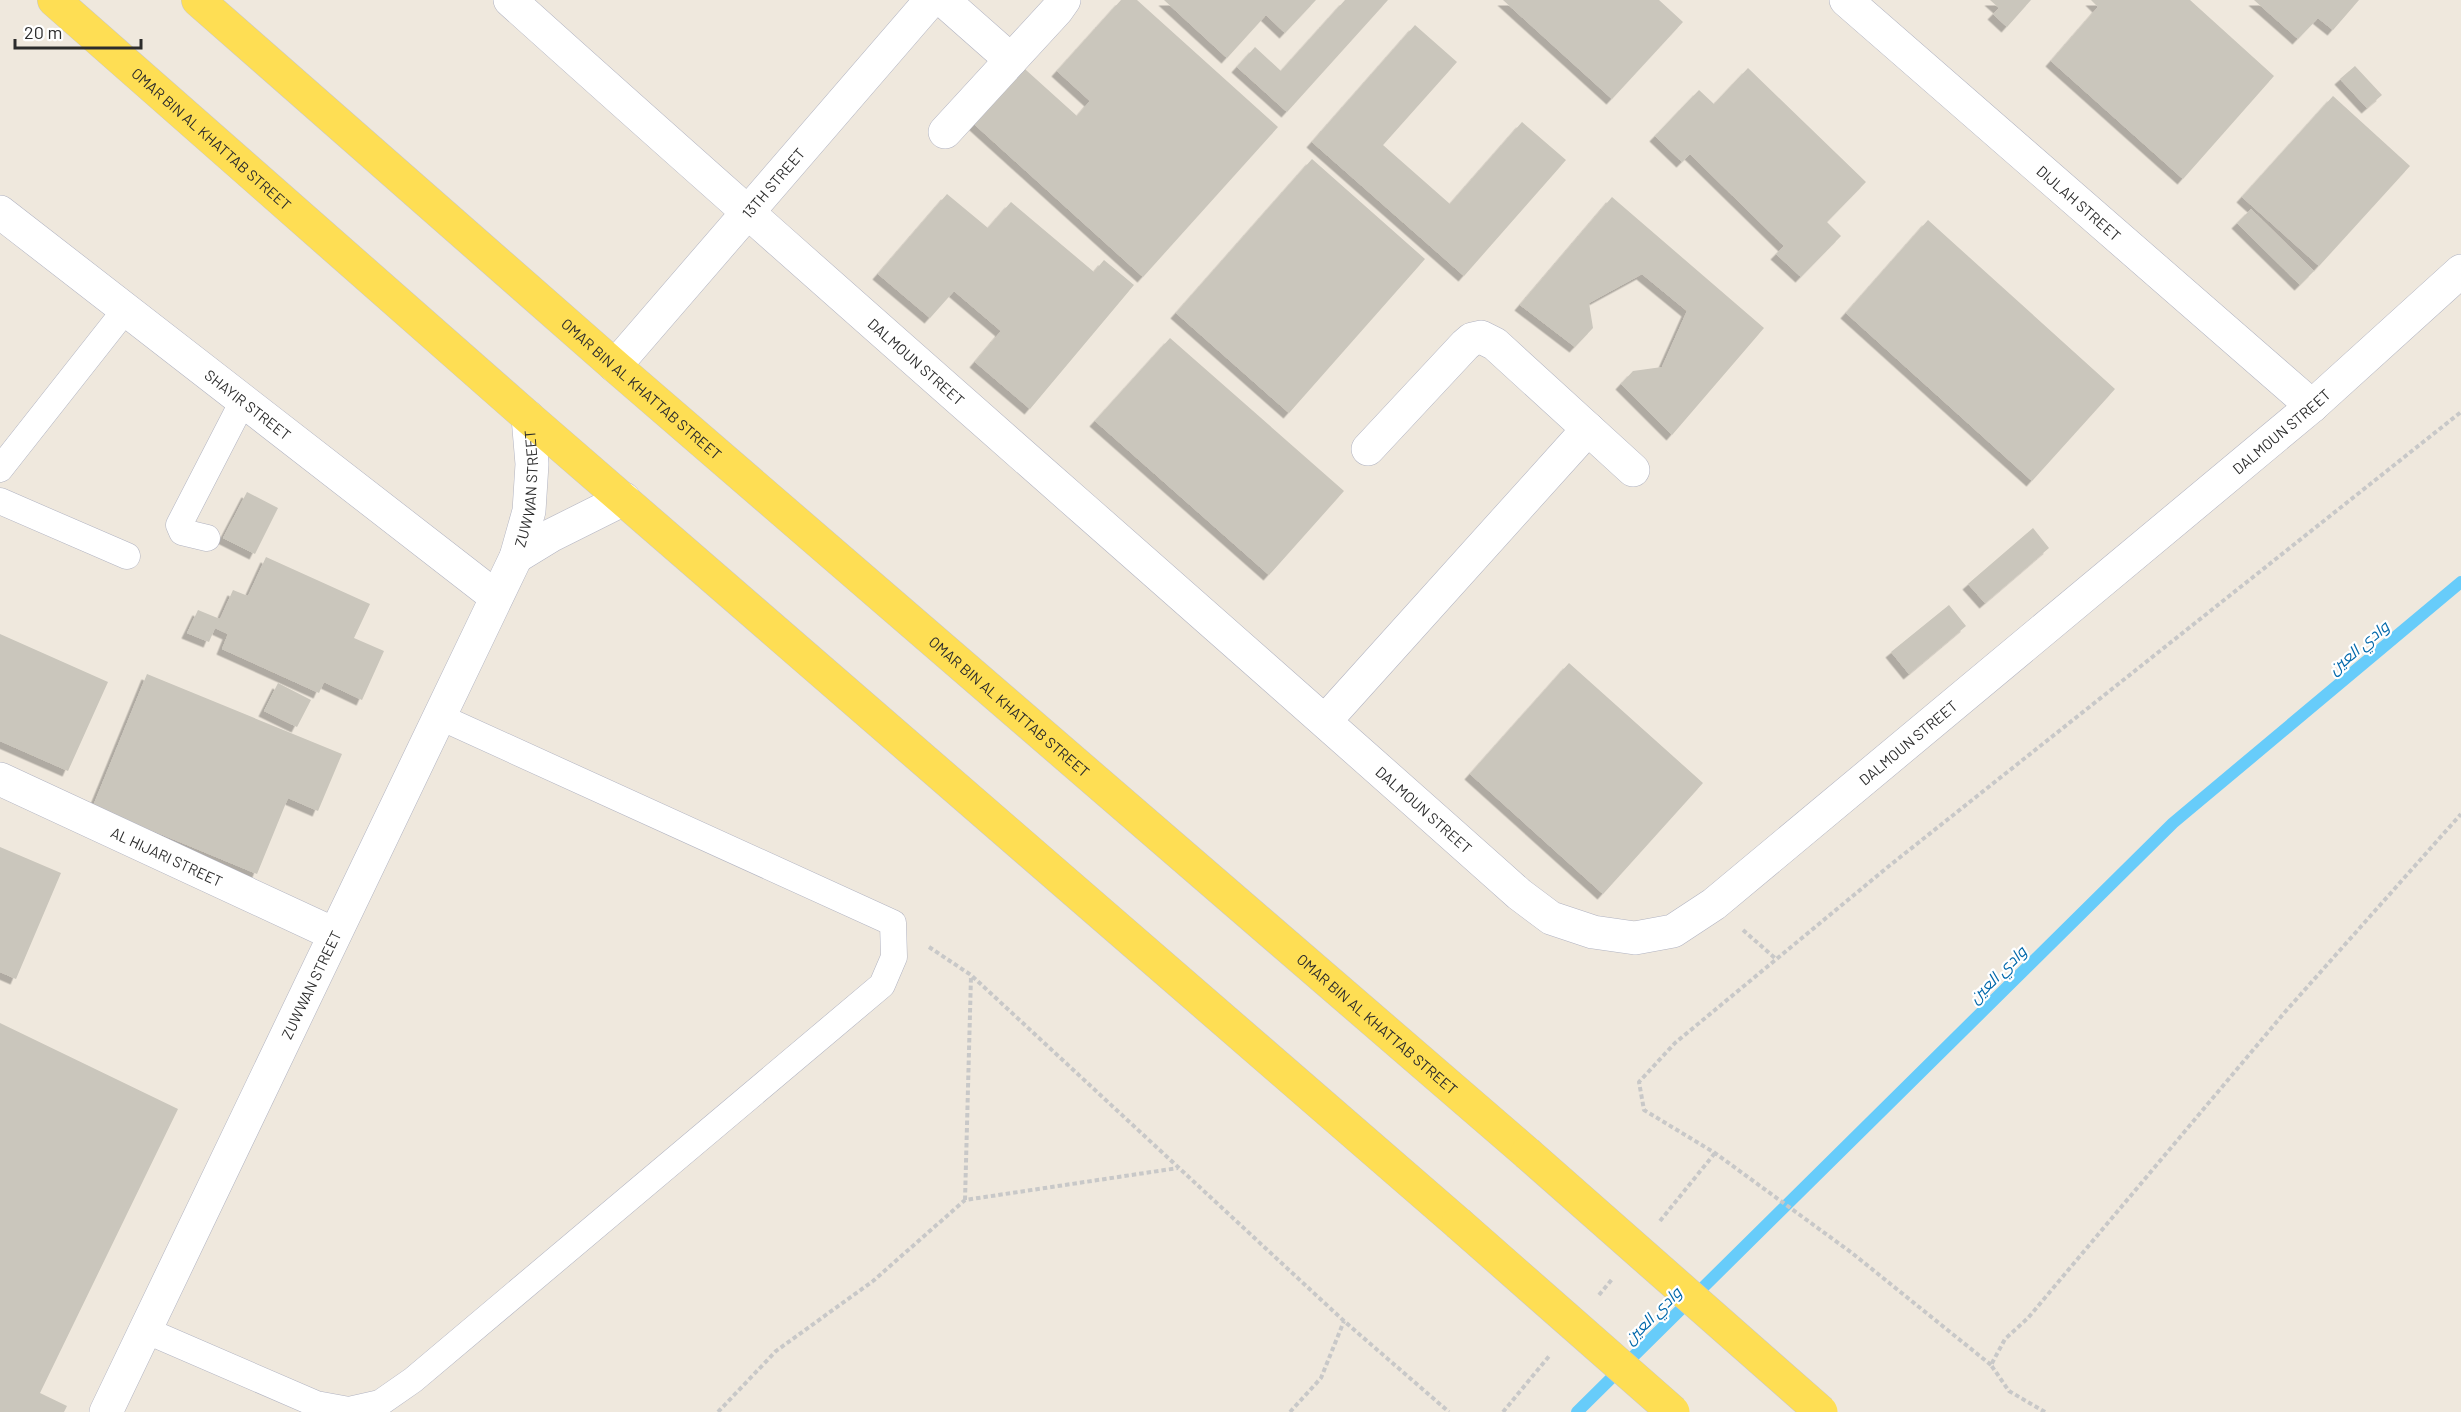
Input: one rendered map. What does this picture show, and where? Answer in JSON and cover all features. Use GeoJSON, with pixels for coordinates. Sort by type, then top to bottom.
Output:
{"type":"FeatureCollection","features":[{"type":"Feature","properties":{"kind":"main road","name":"OMAR BIN AL KHATTAB STREET"},"geometry":{"type":"LineString","coordinates":[[54,0],[528,417],[1673,1412]]}},
{"type":"Feature","properties":{"kind":"main road","name":"OMAR BIN AL KHATTAB STREET"},"geometry":{"type":"LineString","coordinates":[[198,0],[615,366],[1527,1153],[1821,1412]]}},
{"type":"Feature","properties":{"kind":"street","name":"DALMOUN STREET"},"geometry":{"type":"LineString","coordinates":[[510,0],[747,214],[1519,894],[1551,918],[1593,932],[1635,939],[1672,931],[1714,904],[2312,406],[2461,271]]}},
{"type":"Feature","properties":{"kind":"street","name":"13TH STREET"},"geometry":{"type":"LineString","coordinates":[[615,366],[931,0]]}},
{"type":"Feature","properties":{"kind":"street"},"geometry":{"type":"LineString","coordinates":[[943,0],[1011,60]]}},
{"type":"Feature","properties":{"kind":"street"},"geometry":{"type":"LineString","coordinates":[[945,132],[1058,10],[1064,0]]}},
{"type":"Feature","properties":{"kind":"street","name":"DIJLAH STREET"},"geometry":{"type":"LineString","coordinates":[[1846,0],[2312,406]]}},
{"type":"Feature","properties":{"kind":"street","name":"SHAYIR STREET"},"geometry":{"type":"LineString","coordinates":[[0,212],[496,597]]}},
{"type":"Feature","properties":{"kind":"street"},"geometry":{"type":"LineString","coordinates":[[1368,449],[1465,345],[1472,339],[1481,337],[1495,344],[1633,470]]}},
{"type":"Feature","properties":{"kind":"street","name":"ZUWWAN STREET"},"geometry":{"type":"LineString","coordinates":[[106,1412],[516,557],[529,511],[532,464],[528,417]]}},
{"type":"Feature","properties":{"kind":"street"},"geometry":{"type":"LineString","coordinates":[[1325,721],[1588,429]]}},
{"type":"Feature","properties":{"kind":"street","name":"ZUWWAN STREET"},"geometry":{"type":"LineString","coordinates":[[516,557],[624,499]]}},
{"type":"Feature","properties":{"kind":"street","name":"AL HIJARI STREET"},"geometry":{"type":"LineString","coordinates":[[0,779],[334,934]]}},
{"type":"Feature","properties":{"kind":"lane"},"geometry":{"type":"LineString","coordinates":[[0,469],[126,309]]}},
{"type":"Feature","properties":{"kind":"lane"},"geometry":{"type":"LineString","coordinates":[[207,538],[183,532],[179,525],[243,401]]}},
{"type":"Feature","properties":{"kind":"lane"},"geometry":{"type":"LineString","coordinates":[[0,501],[127,556]]}},
{"type":"Feature","properties":{"kind":"lane"},"geometry":{"type":"LineString","coordinates":[[146,1330],[316,1404],[349,1410],[375,1408],[412,1380],[882,985],[894,957],[893,923],[438,716]]}},
{"type":"Feature","properties":{"kind":"path"},"geometry":{"type":"LineString","coordinates":[[2045,1412],[2009,1391],[1991,1365],[1852,1253],[1715,1153],[1644,1110],[1639,1082],[1675,1043],[1889,866],[2461,412]]}},
{"type":"Feature","properties":{"kind":"path"},"geometry":{"type":"LineString","coordinates":[[1991,1365],[2005,1339],[2028,1318],[2285,1012],[2461,814]]}},
{"type":"Feature","properties":{"kind":"path"},"geometry":{"type":"LineString","coordinates":[[893,923],[971,975],[1344,1321],[1449,1412]]}},
{"type":"Feature","properties":{"kind":"path"},"geometry":{"type":"LineString","coordinates":[[965,1200],[971,975]]}},
{"type":"Feature","properties":{"kind":"path"},"geometry":{"type":"LineString","coordinates":[[1655,1227],[1715,1153]]}},
{"type":"Feature","properties":{"kind":"path"},"geometry":{"type":"LineString","coordinates":[[718,1412],[776,1352],[873,1281],[965,1200],[1179,1168]]}},
{"type":"Feature","properties":{"kind":"path"},"geometry":{"type":"LineString","coordinates":[[1594,1301],[1617,1273]]}},
{"type":"Feature","properties":{"kind":"path"},"geometry":{"type":"LineString","coordinates":[[1290,1412],[1321,1378],[1344,1321]]}},
{"type":"Feature","properties":{"kind":"path"},"geometry":{"type":"LineString","coordinates":[[1503,1412],[1556,1347]]}},
{"type":"Feature","properties":{"kind":"building"},"geometry":{"type":"Polygon","coordinates":[[[1121,0],[1137,0],[1278,127],[1143,277],[964,115],[1015,60],[1077,116],[1090,101],[1057,71],[1121,0]]]}},
{"type":"Feature","properties":{"kind":"building"},"geometry":{"type":"Polygon","coordinates":[[[1164,0],[1316,0],[1285,33],[1266,15],[1227,58],[1164,0]]]}},
{"type":"Feature","properties":{"kind":"building"},"geometry":{"type":"Polygon","coordinates":[[[1345,0],[1388,0],[1287,112],[1237,67],[1255,47],[1281,71],[1345,0]]]}},
{"type":"Feature","properties":{"kind":"building"},"geometry":{"type":"Polygon","coordinates":[[[1503,0],[1659,0],[1683,22],[1612,99],[1503,0]]]}},
{"type":"Feature","properties":{"kind":"building"},"geometry":{"type":"Polygon","coordinates":[[[1990,0],[2031,0],[2007,27],[1993,14],[1999,8],[1990,0]]]}},
{"type":"Feature","properties":{"kind":"building"},"geometry":{"type":"Polygon","coordinates":[[[2091,0],[2190,0],[2274,76],[2183,179],[2051,61],[2098,7],[2091,0]]]}},
{"type":"Feature","properties":{"kind":"building"},"geometry":{"type":"Polygon","coordinates":[[[2254,0],[2359,0],[2333,30],[2318,18],[2298,39],[2254,0]]]}},
{"type":"Feature","properties":{"kind":"building"},"geometry":{"type":"Polygon","coordinates":[[[1415,25],[1457,62],[1383,145],[1450,204],[1522,122],[1566,160],[1464,276],[1312,142],[1415,25]]]}},
{"type":"Feature","properties":{"kind":"building"},"geometry":{"type":"Polygon","coordinates":[[[2355,66],[2382,95],[2367,108],[2340,79],[2355,66]]]}},
{"type":"Feature","properties":{"kind":"building"},"geometry":{"type":"Polygon","coordinates":[[[1748,68],[1866,182],[1827,222],[1841,236],[1801,277],[1776,254],[1784,246],[1690,154],[1682,162],[1655,136],[1699,90],[1714,104],[1748,68]]]}},
{"type":"Feature","properties":{"kind":"building"},"geometry":{"type":"Polygon","coordinates":[[[2333,96],[2410,166],[2319,266],[2242,197],[2333,96]]]}},
{"type":"Feature","properties":{"kind":"building"},"geometry":{"type":"Polygon","coordinates":[[[1312,159],[1425,259],[1289,413],[1176,313],[1312,159]]]}},
{"type":"Feature","properties":{"kind":"building"},"geometry":{"type":"Polygon","coordinates":[[[947,194],[988,228],[1011,202],[1094,272],[1104,260],[1134,285],[1030,409],[975,362],[1001,331],[954,291],[930,318],[878,274],[947,194]]]}},
{"type":"Feature","properties":{"kind":"building"},"geometry":{"type":"Polygon","coordinates":[[[1612,197],[1764,328],[1672,435],[1621,384],[1633,371],[1662,367],[1687,311],[1642,274],[1589,303],[1593,328],[1575,347],[1520,305],[1612,197]]]}},
{"type":"Feature","properties":{"kind":"building"},"geometry":{"type":"Polygon","coordinates":[[[2251,209],[2314,271],[2300,285],[2237,223],[2251,209]]]}},
{"type":"Feature","properties":{"kind":"building"},"geometry":{"type":"Polygon","coordinates":[[[1928,220],[2115,389],[2032,481],[1846,313],[1928,220]]]}},
{"type":"Feature","properties":{"kind":"building"},"geometry":{"type":"Polygon","coordinates":[[[1170,338],[1344,491],[1269,575],[1095,421],[1170,338]]]}},
{"type":"Feature","properties":{"kind":"building"},"geometry":{"type":"Polygon","coordinates":[[[247,492],[278,508],[255,554],[223,538],[247,492]]]}},
{"type":"Feature","properties":{"kind":"building"},"geometry":{"type":"Polygon","coordinates":[[[2033,528],[2049,548],[1985,603],[1968,584],[2033,528]]]}},
{"type":"Feature","properties":{"kind":"building"},"geometry":{"type":"Polygon","coordinates":[[[266,557],[370,604],[354,638],[384,651],[362,700],[324,682],[319,693],[222,649],[228,634],[215,628],[209,642],[187,633],[198,610],[220,619],[233,590],[248,596],[266,557]]]}},
{"type":"Feature","properties":{"kind":"building"},"geometry":{"type":"Polygon","coordinates":[[[1949,605],[1966,626],[1909,674],[1891,652],[1949,605]]]}},
{"type":"Feature","properties":{"kind":"building"},"geometry":{"type":"Polygon","coordinates":[[[0,634],[108,682],[68,771],[0,741],[0,634]]]}},
{"type":"Feature","properties":{"kind":"building"},"geometry":{"type":"Polygon","coordinates":[[[1569,663],[1703,783],[1603,894],[1470,774],[1569,663]]]}},
{"type":"Feature","properties":{"kind":"building"},"geometry":{"type":"Polygon","coordinates":[[[147,674],[342,754],[318,811],[288,798],[257,874],[93,806],[147,674]]]}},
{"type":"Feature","properties":{"kind":"building"},"geometry":{"type":"Polygon","coordinates":[[[278,683],[311,700],[297,727],[264,711],[278,683]]]}},
{"type":"Feature","properties":{"kind":"building"},"geometry":{"type":"Polygon","coordinates":[[[0,847],[61,873],[16,979],[0,972],[0,847]]]}},
{"type":"Feature","properties":{"kind":"building"},"geometry":{"type":"Polygon","coordinates":[[[0,1023],[178,1109],[40,1393],[67,1406],[64,1412],[0,1412],[0,1023]]]}},
{"type":"Feature","properties":{"kind":"waterway","name":"وادي العين"},"geometry":{"type":"LineString","coordinates":[[1577,1412],[2173,823],[2461,582]]}}]}
